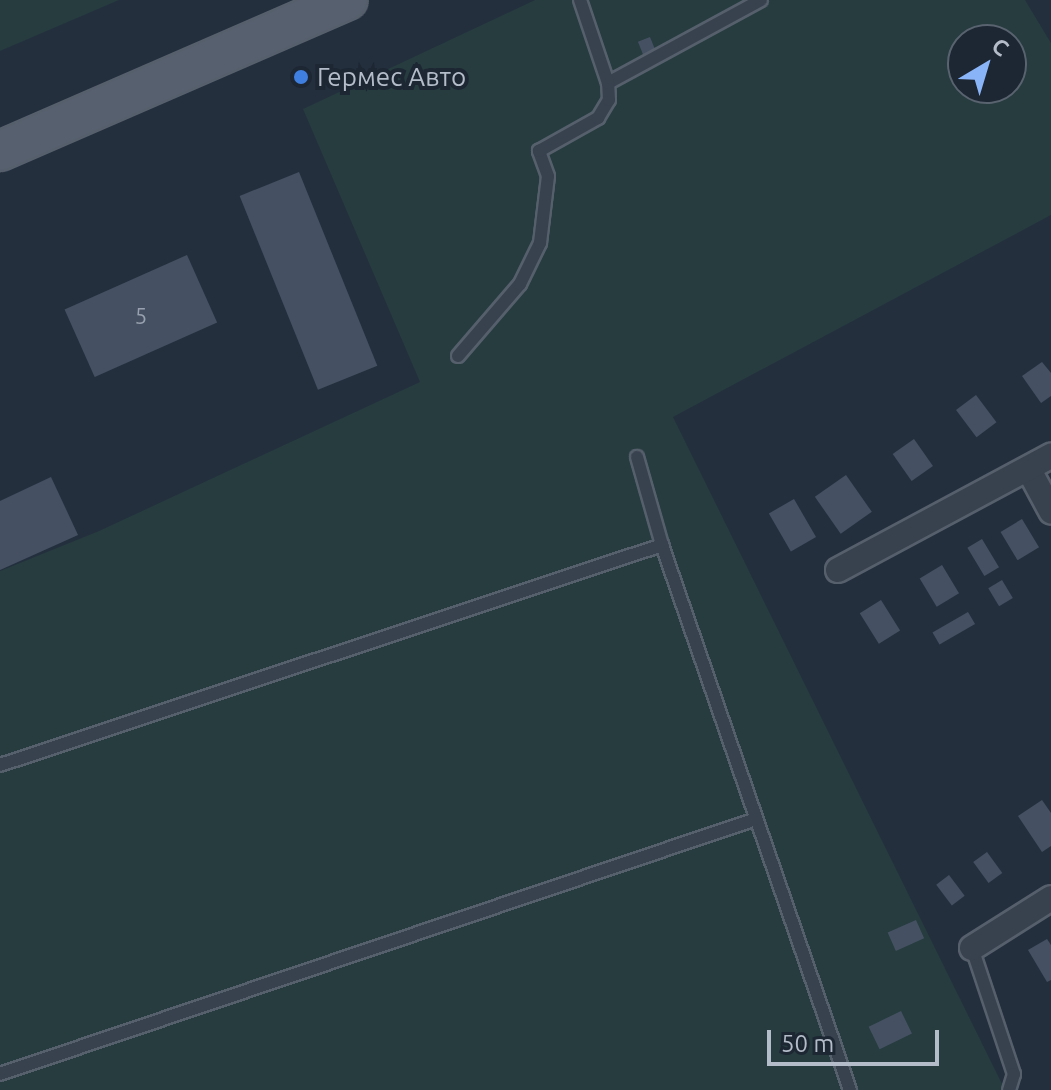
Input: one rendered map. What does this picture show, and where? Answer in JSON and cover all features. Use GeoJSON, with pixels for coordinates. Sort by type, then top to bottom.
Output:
{"type":"FeatureCollection","features":[{"type":"Feature","properties":{"kind":"main road"},"geometry":{"type":"LineString","coordinates":[[0,151],[348,0]]}},
{"type":"Feature","properties":{"kind":"street"},"geometry":{"type":"LineString","coordinates":[[838,570],[1051,456]]}},
{"type":"Feature","properties":{"kind":"street"},"geometry":{"type":"LineString","coordinates":[[1029,470],[1051,511]]}},
{"type":"Feature","properties":{"kind":"street"},"geometry":{"type":"LineString","coordinates":[[972,948],[1051,898]]}},
{"type":"Feature","properties":{"kind":"lane"},"geometry":{"type":"LineString","coordinates":[[458,356],[520,284],[540,243],[548,176],[539,151],[598,118],[609,100],[608,83],[580,0]]}},
{"type":"Feature","properties":{"kind":"lane"},"geometry":{"type":"LineString","coordinates":[[608,83],[761,0]]}},
{"type":"Feature","properties":{"kind":"lane"},"geometry":{"type":"LineString","coordinates":[[637,457],[662,545],[850,1090]]}},
{"type":"Feature","properties":{"kind":"lane"},"geometry":{"type":"LineString","coordinates":[[0,765],[662,545]]}},
{"type":"Feature","properties":{"kind":"lane"},"geometry":{"type":"LineString","coordinates":[[0,1074],[756,819]]}},
{"type":"Feature","properties":{"kind":"lane"},"geometry":{"type":"LineString","coordinates":[[972,948],[1014,1074],[1009,1090]]}},
{"type":"Feature","properties":{"kind":"green space"},"geometry":{"type":"Polygon","coordinates":[[[0,0],[119,0],[0,51],[0,0]]]}},
{"type":"Feature","properties":{"kind":"green space"},"geometry":{"type":"Polygon","coordinates":[[[535,0],[1025,0],[1051,43],[1051,215],[673,417],[1005,1090],[0,1090],[0,571],[99,531],[420,382],[303,109],[535,0]]]}},
{"type":"Feature","properties":{"kind":"building"},"geometry":{"type":"Polygon","coordinates":[[[650,37],[656,52],[644,57],[638,42],[650,37]]]}},
{"type":"Feature","properties":{"kind":"building"},"geometry":{"type":"Polygon","coordinates":[[[299,172],[377,366],[318,390],[240,196],[299,172]]]}},
{"type":"Feature","properties":{"kind":"building"},"geometry":{"type":"Polygon","coordinates":[[[187,255],[217,323],[95,377],[65,310],[187,255]]]}},
{"type":"Feature","properties":{"kind":"building"},"geometry":{"type":"Polygon","coordinates":[[[1042,362],[1051,373],[1051,396],[1041,403],[1022,376],[1042,362]]]}},
{"type":"Feature","properties":{"kind":"building"},"geometry":{"type":"Polygon","coordinates":[[[976,395],[996,422],[976,437],[956,410],[976,395]]]}},
{"type":"Feature","properties":{"kind":"building"},"geometry":{"type":"Polygon","coordinates":[[[914,439],[933,466],[912,481],[893,454],[914,439]]]}},
{"type":"Feature","properties":{"kind":"building"},"geometry":{"type":"Polygon","coordinates":[[[846,475],[872,512],[841,534],[815,497],[846,475]]]}},
{"type":"Feature","properties":{"kind":"building"},"geometry":{"type":"Polygon","coordinates":[[[51,477],[78,535],[0,570],[0,501],[51,477]]]}},
{"type":"Feature","properties":{"kind":"building"},"geometry":{"type":"Polygon","coordinates":[[[794,499],[816,537],[791,552],[769,514],[794,499]]]}},
{"type":"Feature","properties":{"kind":"building"},"geometry":{"type":"Polygon","coordinates":[[[1022,519],[1039,547],[1018,560],[1001,532],[1022,519]]]}},
{"type":"Feature","properties":{"kind":"building"},"geometry":{"type":"Polygon","coordinates":[[[982,539],[999,567],[984,576],[967,548],[982,539]]]}},
{"type":"Feature","properties":{"kind":"building"},"geometry":{"type":"Polygon","coordinates":[[[942,565],[959,593],[937,607],[920,578],[942,565]]]}},
{"type":"Feature","properties":{"kind":"building"},"geometry":{"type":"Polygon","coordinates":[[[1002,580],[1013,598],[999,606],[988,588],[1002,580]]]}},
{"type":"Feature","properties":{"kind":"building"},"geometry":{"type":"Polygon","coordinates":[[[881,600],[900,631],[879,644],[860,613],[881,600]]]}},
{"type":"Feature","properties":{"kind":"building"},"geometry":{"type":"Polygon","coordinates":[[[968,612],[975,624],[939,645],[932,632],[968,612]]]}},
{"type":"Feature","properties":{"kind":"building"},"geometry":{"type":"Polygon","coordinates":[[[1042,800],[1051,813],[1051,846],[1042,852],[1018,816],[1042,800]]]}},
{"type":"Feature","properties":{"kind":"building"},"geometry":{"type":"Polygon","coordinates":[[[987,852],[1002,873],[989,883],[973,862],[987,852]]]}},
{"type":"Feature","properties":{"kind":"building"},"geometry":{"type":"Polygon","coordinates":[[[949,875],[965,896],[952,905],[936,885],[949,875]]]}},
{"type":"Feature","properties":{"kind":"building"},"geometry":{"type":"Polygon","coordinates":[[[916,920],[924,938],[896,951],[888,933],[916,920]]]}},
{"type":"Feature","properties":{"kind":"building"},"geometry":{"type":"Polygon","coordinates":[[[1047,939],[1051,945],[1051,980],[1047,982],[1028,950],[1047,939]]]}},
{"type":"Feature","properties":{"kind":"building"},"geometry":{"type":"Polygon","coordinates":[[[901,1011],[912,1033],[880,1049],[869,1027],[901,1011]]]}},
{"type":"Feature","properties":{"kind":"place","name":"Гермес Авто"},"geometry":{"type":"Point","coordinates":[301,77]}}]}
